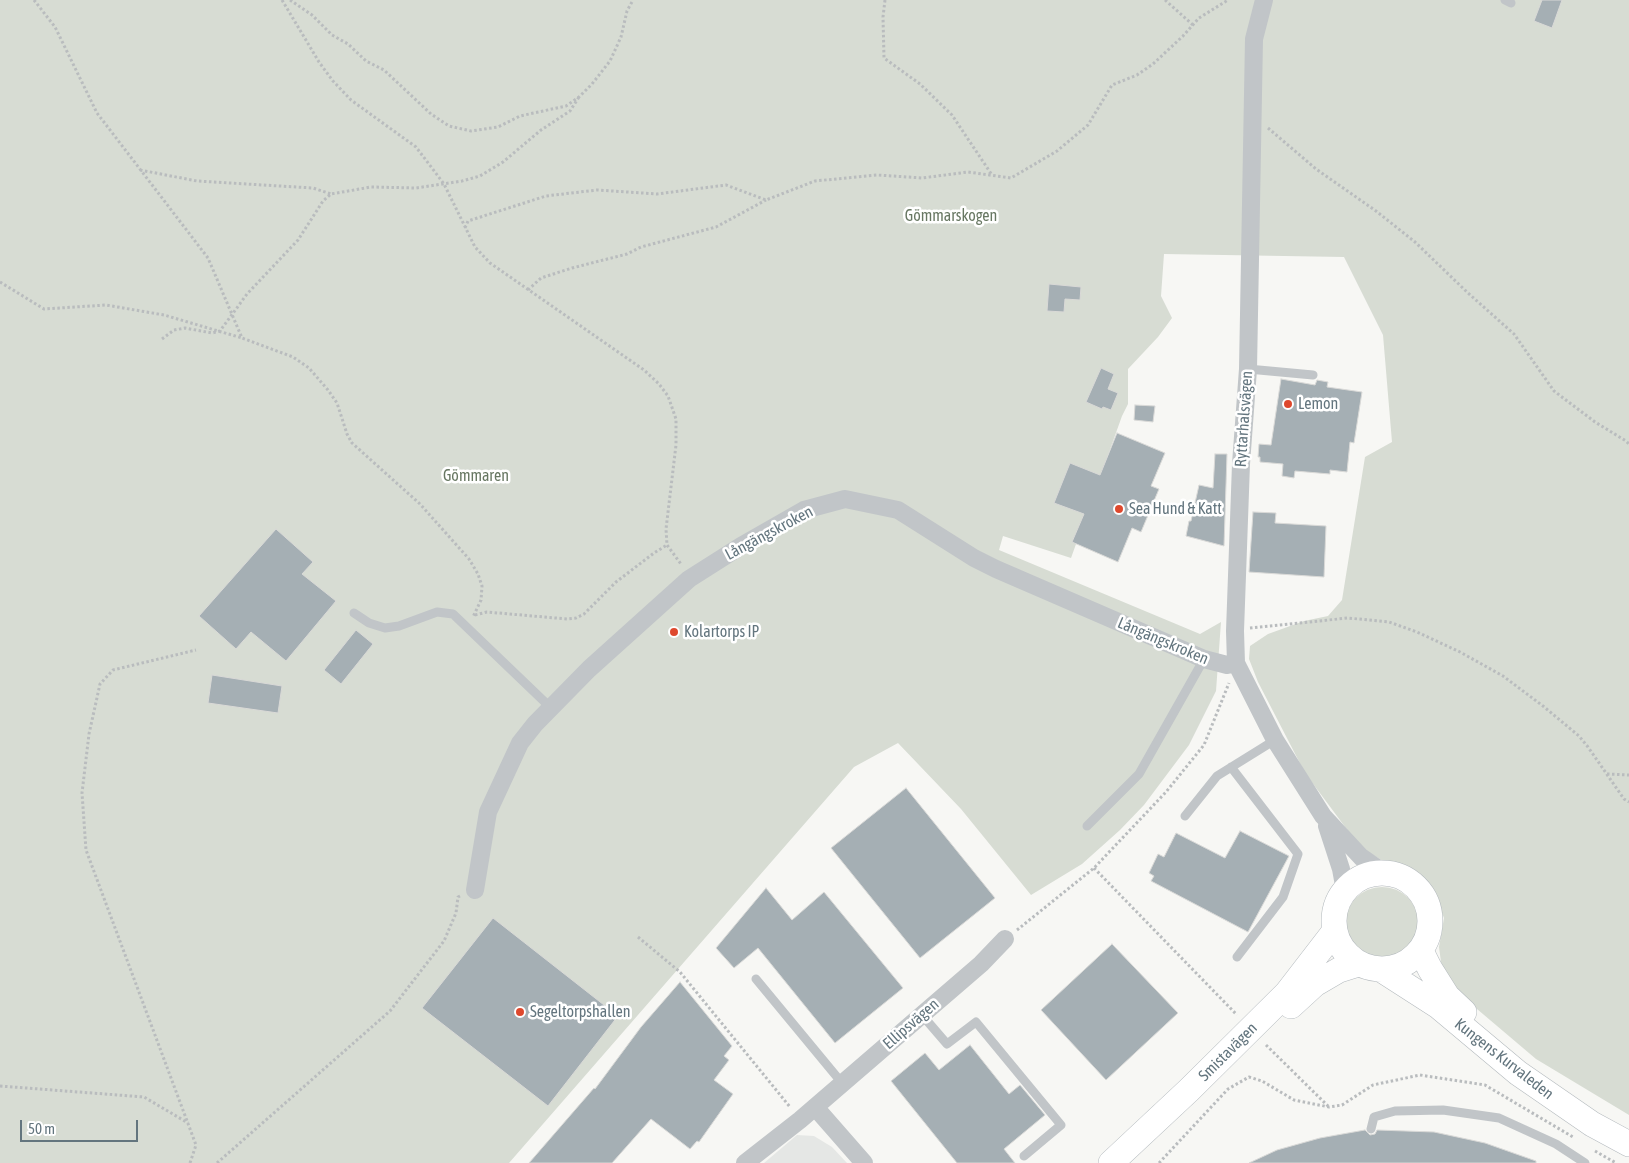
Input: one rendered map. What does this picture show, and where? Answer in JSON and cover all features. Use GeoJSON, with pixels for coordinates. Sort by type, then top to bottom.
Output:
{"type":"FeatureCollection","features":[{"type":"Feature","properties":{"kind":"street","name":"Ryttarhalsvägen"},"geometry":{"type":"LineString","coordinates":[[1264,0],[1254,39],[1248,369],[1241,464],[1234,630],[1236,663],[1275,740],[1323,816],[1361,857],[1384,873]]}},
{"type":"Feature","properties":{"kind":"street","name":"Långängskroken"},"geometry":{"type":"LineString","coordinates":[[467,889],[488,812],[520,743],[550,707],[636,625],[689,579],[741,546],[804,510],[845,499],[898,510],[974,558],[996,569],[1204,659],[1227,665],[1236,663]]}},
{"type":"Feature","properties":{"kind":"street","name":"Ryttarhalsvägen"},"geometry":{"type":"LineString","coordinates":[[1323,816],[1342,869],[1345,890]]}},
{"type":"Feature","properties":{"kind":"street"},"geometry":{"type":"LineString","coordinates":[[1384,873],[1394,874],[1409,881],[1422,893],[1431,915],[1430,932],[1421,951],[1402,964],[1382,970],[1358,964],[1344,949],[1334,932],[1333,922],[1338,900],[1345,890],[1368,876],[1384,873]]}},
{"type":"Feature","properties":{"kind":"street","name":"Smistavägen"},"geometry":{"type":"LineString","coordinates":[[1112,1163],[1287,994],[1334,932]]}},
{"type":"Feature","properties":{"kind":"street","name":"Ellipsvägen"},"geometry":{"type":"LineString","coordinates":[[745,1163],[800,1120],[922,1015],[981,964],[1005,939]]}},
{"type":"Feature","properties":{"kind":"street","name":"Kungens Kurvaleden"},"geometry":{"type":"LineString","coordinates":[[1421,951],[1447,996],[1485,1032],[1525,1065],[1574,1099],[1598,1115],[1629,1131]]}},
{"type":"Feature","properties":{"kind":"street","name":"Smistavägen"},"geometry":{"type":"LineString","coordinates":[[1135,1163],[1294,1002],[1315,984],[1339,970],[1358,964]]}},
{"type":"Feature","properties":{"kind":"street","name":"Kungens Kurvaleden"},"geometry":{"type":"LineString","coordinates":[[1382,970],[1438,1006],[1518,1073],[1592,1124],[1629,1144]]}},
{"type":"Feature","properties":{"kind":"street"},"geometry":{"type":"LineString","coordinates":[[815,1107],[864,1163]]}},
{"type":"Feature","properties":{"kind":"lane"},"geometry":{"type":"LineString","coordinates":[[1248,369],[1313,375]]}},
{"type":"Feature","properties":{"kind":"lane"},"geometry":{"type":"LineString","coordinates":[[354,613],[369,623],[385,628],[399,626],[437,612],[453,614],[550,707]]}},
{"type":"Feature","properties":{"kind":"lane"},"geometry":{"type":"LineString","coordinates":[[1087,826],[1139,774],[1204,659]]}},
{"type":"Feature","properties":{"kind":"lane"},"geometry":{"type":"LineString","coordinates":[[1185,816],[1217,776],[1275,740]]}},
{"type":"Feature","properties":{"kind":"lane"},"geometry":{"type":"LineString","coordinates":[[1231,767],[1298,854],[1283,897],[1238,957]]}},
{"type":"Feature","properties":{"kind":"lane"},"geometry":{"type":"LineString","coordinates":[[756,980],[842,1083]]}},
{"type":"Feature","properties":{"kind":"lane"},"geometry":{"type":"LineString","coordinates":[[922,1015],[947,1044],[976,1022],[1061,1125],[1024,1156]]}},
{"type":"Feature","properties":{"kind":"lane"},"geometry":{"type":"LineString","coordinates":[[1371,1129],[1374,1117],[1395,1112],[1443,1110],[1499,1118],[1556,1144],[1585,1163]]}},
{"type":"Feature","properties":{"kind":"path"},"geometry":{"type":"LineString","coordinates":[[34,0],[55,27],[97,114],[208,258],[242,338]]}},
{"type":"Feature","properties":{"kind":"path"},"geometry":{"type":"LineString","coordinates":[[282,0],[319,62],[333,81],[351,100],[416,148],[444,184],[475,247],[490,263],[644,370],[659,384],[668,396],[676,418],[676,445],[666,529],[667,545],[682,565],[689,560]]}},
{"type":"Feature","properties":{"kind":"path"},"geometry":{"type":"LineString","coordinates":[[290,0],[312,15],[332,35],[348,44],[366,61],[384,70],[431,114],[449,126],[471,131],[498,127],[520,116],[566,106],[578,97],[592,84],[610,61],[620,37],[627,11],[633,0]]}},
{"type":"Feature","properties":{"kind":"path"},"geometry":{"type":"LineString","coordinates":[[885,0],[883,17],[884,58],[920,84],[952,115],[992,175]]}},
{"type":"Feature","properties":{"kind":"path"},"geometry":{"type":"LineString","coordinates":[[1165,0],[1193,25]]}},
{"type":"Feature","properties":{"kind":"path"},"geometry":{"type":"LineString","coordinates":[[528,290],[541,278],[627,254],[641,247],[716,227],[766,200],[815,181],[877,175],[922,178],[968,172],[1012,178],[1057,151],[1088,125],[1112,85],[1137,76],[1154,64],[1199,18],[1228,0]]}},
{"type":"Feature","properties":{"kind":"path"},"geometry":{"type":"LineString","coordinates":[[162,339],[174,330],[185,328],[212,333],[220,331],[247,294],[298,240],[323,201],[332,194],[371,187],[416,188],[480,176],[503,162],[570,110],[578,97]]}},
{"type":"Feature","properties":{"kind":"path"},"geometry":{"type":"LineString","coordinates":[[1253,115],[1316,169],[1376,211],[1414,242],[1468,294],[1514,334],[1554,391],[1595,422],[1629,444]]}},
{"type":"Feature","properties":{"kind":"path"},"geometry":{"type":"LineString","coordinates":[[140,170],[196,180],[313,188],[332,194]]}},
{"type":"Feature","properties":{"kind":"path"},"geometry":{"type":"LineString","coordinates":[[465,228],[468,220],[546,196],[597,190],[657,194],[726,185],[766,200]]}},
{"type":"Feature","properties":{"kind":"path"},"geometry":{"type":"LineString","coordinates":[[0,282],[44,309],[106,305],[164,314],[242,338],[293,357],[309,368],[337,403],[347,434],[352,442],[420,504],[469,559],[478,574],[482,586],[481,600],[468,628]]}},
{"type":"Feature","properties":{"kind":"path"},"geometry":{"type":"LineString","coordinates":[[474,615],[487,612],[576,618],[584,614],[616,582],[667,545]]}},
{"type":"Feature","properties":{"kind":"path"},"geometry":{"type":"LineString","coordinates":[[1234,630],[1348,618],[1388,622],[1417,632],[1460,652],[1503,676],[1530,696],[1588,746],[1629,802]]}},
{"type":"Feature","properties":{"kind":"path"},"geometry":{"type":"LineString","coordinates":[[190,1163],[196,1145],[86,850],[82,793],[89,734],[100,684],[113,670],[196,650]]}},
{"type":"Feature","properties":{"kind":"path"},"geometry":{"type":"LineString","coordinates":[[1005,939],[1026,925],[1094,868],[1166,792],[1204,746],[1236,663]]}},
{"type":"Feature","properties":{"kind":"path"},"geometry":{"type":"LineString","coordinates":[[1607,774],[1629,775]]}},
{"type":"Feature","properties":{"kind":"path"},"geometry":{"type":"LineString","coordinates":[[1094,868],[1240,1018]]}},
{"type":"Feature","properties":{"kind":"path"},"geometry":{"type":"LineString","coordinates":[[217,1163],[390,1011],[444,942],[456,913],[458,897],[467,889]]}},
{"type":"Feature","properties":{"kind":"path"},"geometry":{"type":"LineString","coordinates":[[458,897],[467,889]]}},
{"type":"Feature","properties":{"kind":"path"},"geometry":{"type":"LineString","coordinates":[[638,937],[680,972],[800,1120]]}},
{"type":"Feature","properties":{"kind":"path"},"geometry":{"type":"LineString","coordinates":[[1159,1163],[1228,1089],[1249,1077],[1262,1081],[1294,1100],[1329,1107],[1266,1045]]}},
{"type":"Feature","properties":{"kind":"path"},"geometry":{"type":"LineString","coordinates":[[0,1086],[144,1097],[188,1123]]}},
{"type":"Feature","properties":{"kind":"shaded area"},"geometry":{"type":"Polygon","coordinates":[[[797,1135],[814,1136],[832,1147],[847,1163],[764,1163],[797,1135]]]}},
{"type":"Feature","properties":{"kind":"green space","name":"Gömmaren"},"geometry":{"type":"Polygon","coordinates":[[[0,0],[1629,0],[1629,1115],[1536,1059],[1477,1009],[1443,977],[1439,947],[1444,918],[1433,890],[1412,870],[1383,861],[1360,847],[1305,773],[1258,682],[1249,659],[1250,646],[1268,634],[1304,621],[1328,616],[1342,600],[1365,457],[1392,442],[1383,335],[1344,257],[1164,254],[1161,296],[1172,318],[1158,337],[1128,369],[1128,404],[1071,558],[1003,536],[999,550],[1200,634],[1221,622],[1216,691],[1189,745],[1144,805],[1120,830],[1082,864],[1031,895],[961,809],[898,743],[854,767],[509,1163],[0,1163],[0,0]]]}},
{"type":"Feature","properties":{"kind":"green space"},"geometry":{"type":"Polygon","coordinates":[[[1382,887],[1396,890],[1408,898],[1416,910],[1419,924],[1416,938],[1408,950],[1396,958],[1382,961],[1368,958],[1356,950],[1348,938],[1345,924],[1348,910],[1356,898],[1368,890],[1382,887]]]}},
{"type":"Feature","properties":{"kind":"building"},"geometry":{"type":"Polygon","coordinates":[[[1542,0],[1562,0],[1552,28],[1534,21],[1542,0]]]}},
{"type":"Feature","properties":{"kind":"building"},"geometry":{"type":"Polygon","coordinates":[[[1049,284],[1081,287],[1080,300],[1065,299],[1064,312],[1047,311],[1049,284]]]}},
{"type":"Feature","properties":{"kind":"building"},"geometry":{"type":"Polygon","coordinates":[[[1101,368],[1114,374],[1108,389],[1118,393],[1111,410],[1103,407],[1102,409],[1086,402],[1101,368]]]}},
{"type":"Feature","properties":{"kind":"building"},"geometry":{"type":"Polygon","coordinates":[[[1281,379],[1315,385],[1317,380],[1328,382],[1327,387],[1362,392],[1354,443],[1350,442],[1347,472],[1330,470],[1330,474],[1295,471],[1294,478],[1282,476],[1283,464],[1260,462],[1260,457],[1258,457],[1259,444],[1271,445],[1281,379]]]}},
{"type":"Feature","properties":{"kind":"building"},"geometry":{"type":"Polygon","coordinates":[[[1135,405],[1155,406],[1153,422],[1134,420],[1135,405]]]}},
{"type":"Feature","properties":{"kind":"building","name":"Sea Hund & Katt"},"geometry":{"type":"Polygon","coordinates":[[[1117,433],[1165,453],[1151,486],[1159,489],[1141,532],[1132,528],[1118,562],[1072,542],[1084,514],[1054,503],[1070,463],[1100,475],[1117,433]]]}},
{"type":"Feature","properties":{"kind":"building"},"geometry":{"type":"Polygon","coordinates":[[[1215,454],[1227,454],[1224,546],[1186,536],[1199,485],[1213,488],[1215,454]]]}},
{"type":"Feature","properties":{"kind":"building"},"geometry":{"type":"Polygon","coordinates":[[[1253,512],[1276,513],[1275,523],[1326,526],[1324,577],[1249,572],[1253,512]]]}},
{"type":"Feature","properties":{"kind":"building"},"geometry":{"type":"Polygon","coordinates":[[[276,529],[313,562],[302,574],[336,601],[286,661],[251,632],[236,649],[199,616],[276,529]]]}},
{"type":"Feature","properties":{"kind":"building"},"geometry":{"type":"Polygon","coordinates":[[[356,630],[373,644],[341,684],[324,670],[356,630]]]}},
{"type":"Feature","properties":{"kind":"building"},"geometry":{"type":"Polygon","coordinates":[[[212,675],[282,686],[278,713],[208,703],[212,675]]]}},
{"type":"Feature","properties":{"kind":"building"},"geometry":{"type":"Polygon","coordinates":[[[906,788],[995,898],[920,958],[831,848],[906,788]]]}},
{"type":"Feature","properties":{"kind":"building"},"geometry":{"type":"Polygon","coordinates":[[[1240,831],[1289,856],[1248,932],[1151,881],[1154,876],[1149,873],[1158,854],[1164,857],[1176,833],[1225,858],[1240,831]]]}},
{"type":"Feature","properties":{"kind":"building"},"geometry":{"type":"Polygon","coordinates":[[[766,888],[792,920],[824,892],[903,988],[835,1043],[758,948],[734,968],[716,948],[766,888]]]}},
{"type":"Feature","properties":{"kind":"building","name":"Segeltorpshallen"},"geometry":{"type":"Polygon","coordinates":[[[493,918],[618,1016],[548,1106],[422,1008],[493,918]]]}},
{"type":"Feature","properties":{"kind":"building"},"geometry":{"type":"Polygon","coordinates":[[[1112,944],[1178,1013],[1106,1080],[1041,1010],[1112,944]]]}},
{"type":"Feature","properties":{"kind":"building"},"geometry":{"type":"Polygon","coordinates":[[[680,982],[732,1046],[724,1056],[729,1060],[714,1080],[733,1094],[699,1142],[697,1141],[690,1149],[651,1119],[612,1163],[529,1163],[595,1089],[641,1027],[680,982]]]}},
{"type":"Feature","properties":{"kind":"building"},"geometry":{"type":"Polygon","coordinates":[[[970,1045],[1009,1094],[1020,1085],[1045,1115],[1004,1149],[1015,1163],[957,1163],[891,1081],[925,1053],[939,1070],[970,1045]]]}},
{"type":"Feature","properties":{"kind":"building"},"geometry":{"type":"Polygon","coordinates":[[[1365,1130],[1370,1135],[1375,1134],[1377,1130],[1434,1132],[1485,1143],[1536,1161],[1536,1163],[1249,1163],[1277,1150],[1320,1138],[1365,1130]]]}},
{"type":"Feature","properties":{"kind":"place","name":"Lemon"},"geometry":{"type":"Point","coordinates":[1288,404]}},
{"type":"Feature","properties":{"kind":"place","name":"Sea Hund & Katt"},"geometry":{"type":"Point","coordinates":[1119,509]}},
{"type":"Feature","properties":{"kind":"place","name":"Kolartorps IP"},"geometry":{"type":"Point","coordinates":[674,632]}},
{"type":"Feature","properties":{"kind":"place","name":"Segeltorpshallen"},"geometry":{"type":"Point","coordinates":[520,1012]}},
{"type":"Feature","properties":{"kind":"park label","name":"Gömmarskogen"},"geometry":{"type":"Point","coordinates":[951,216]}}]}
